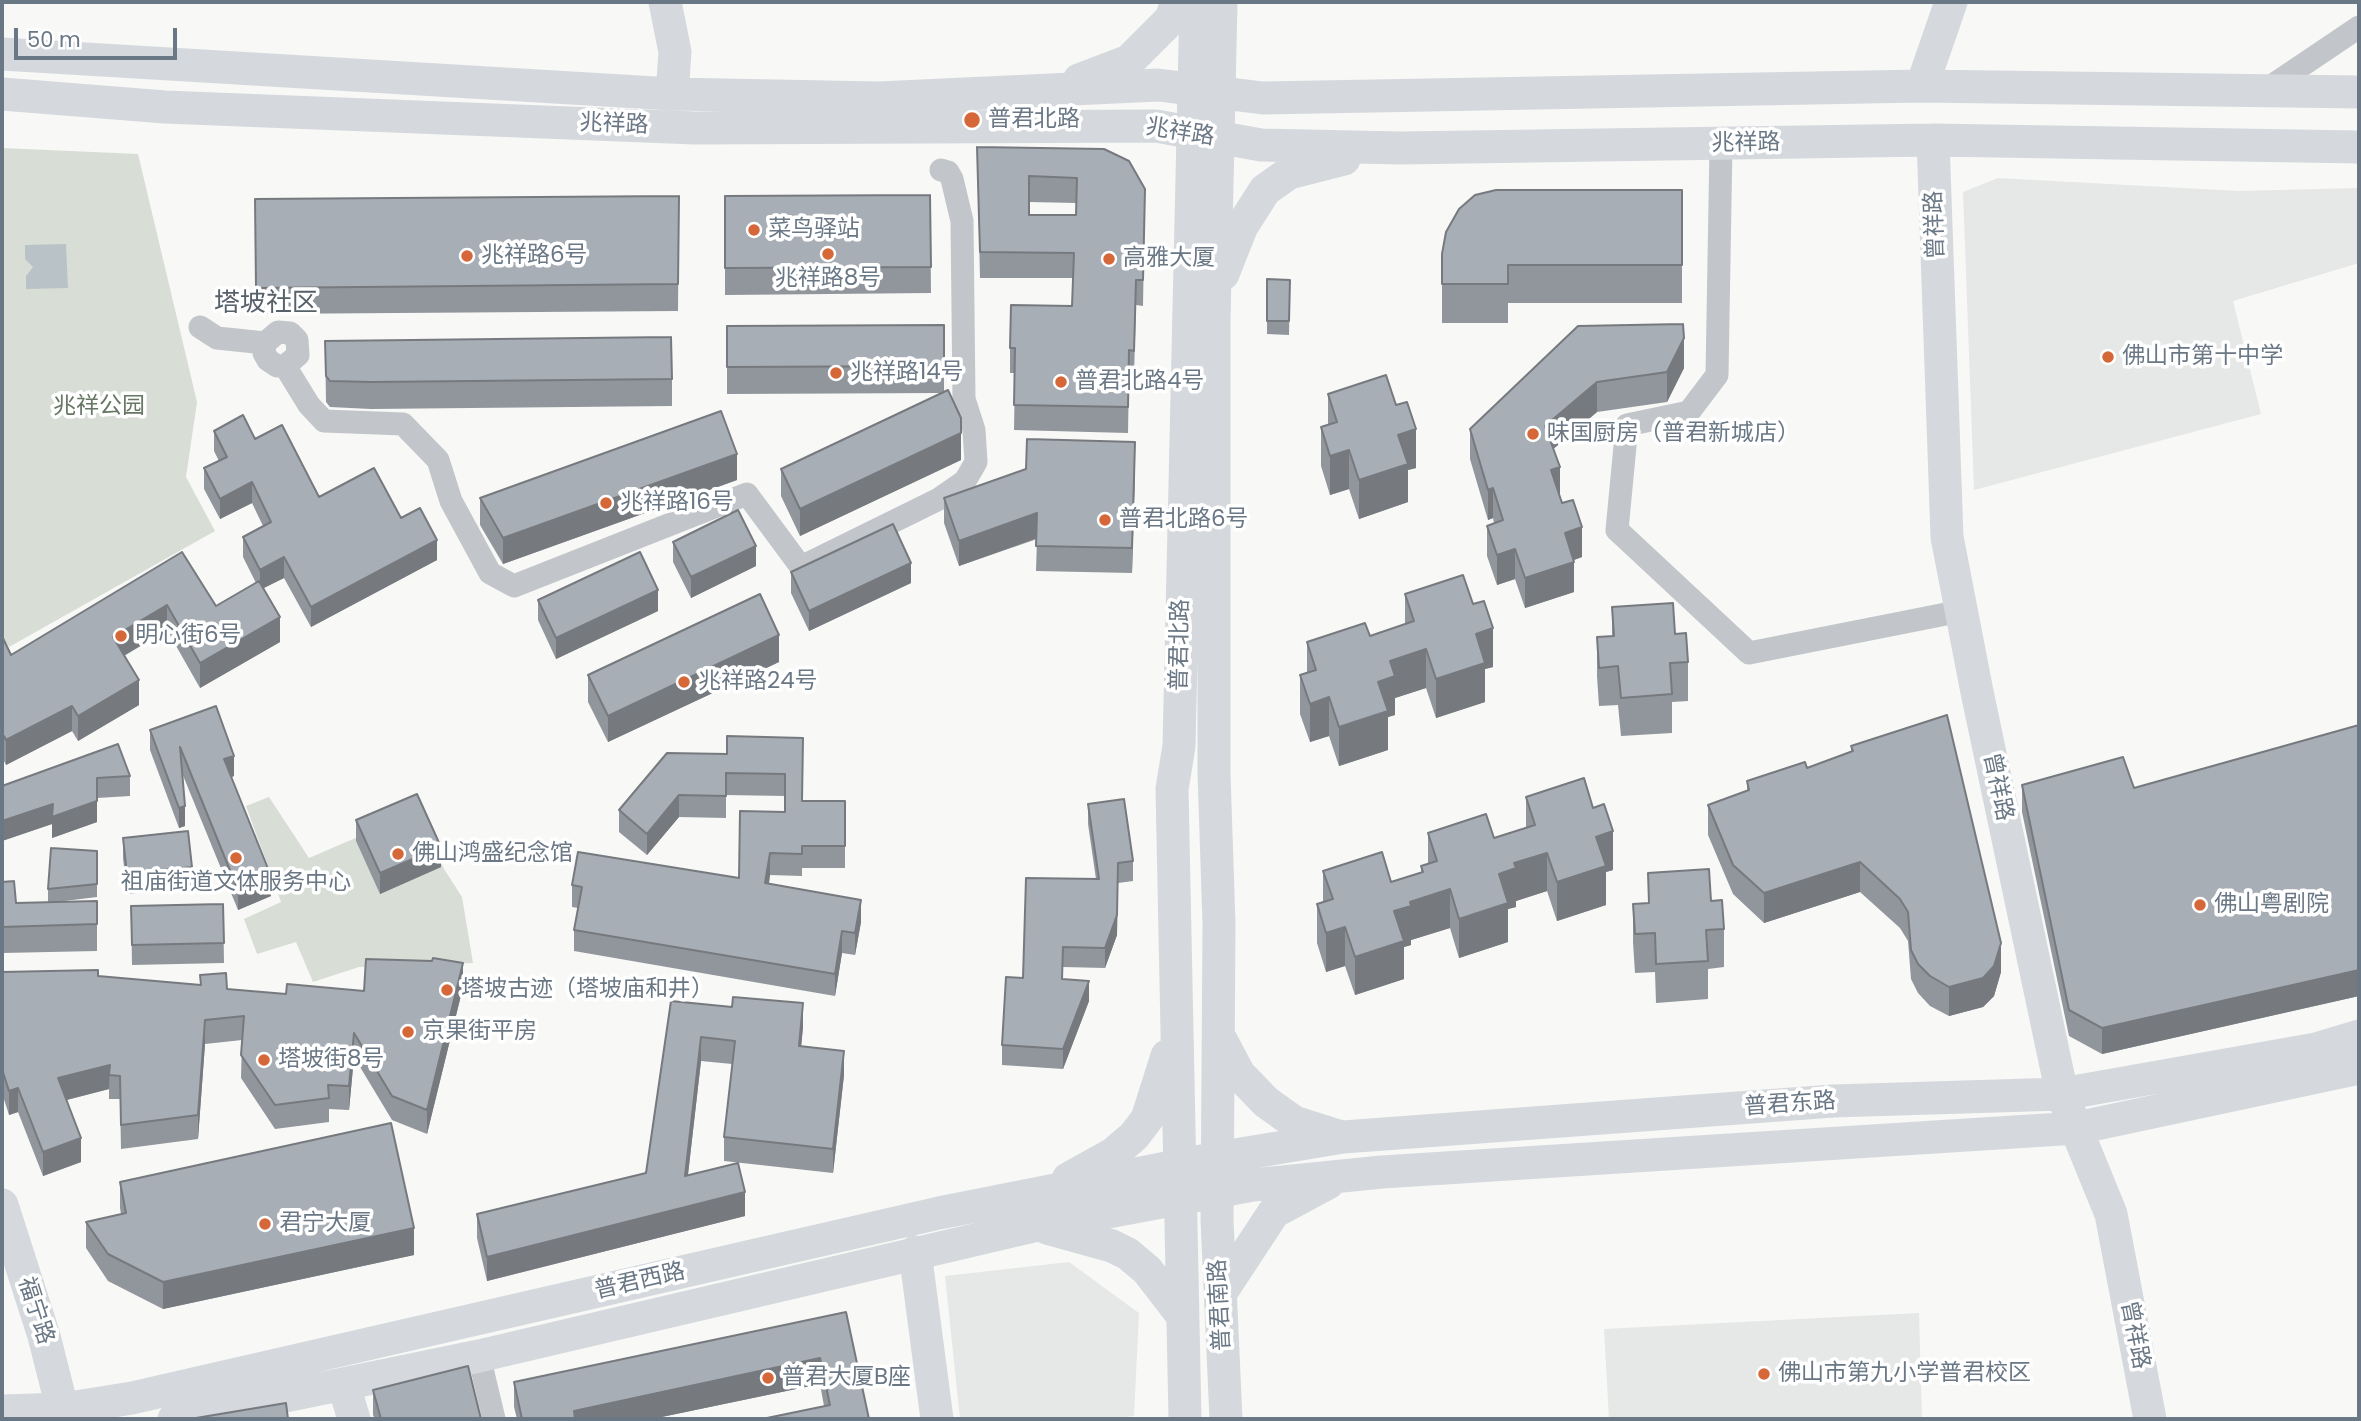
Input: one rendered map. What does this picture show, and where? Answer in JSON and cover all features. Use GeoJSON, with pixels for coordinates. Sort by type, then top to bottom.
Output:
{"type":"FeatureCollection","features":[{"type":"Feature","properties":{"kind":"main road"},"geometry":{"type":"LineString","coordinates":[[665,2],[674,52],[672,94]]}},
{"type":"Feature","properties":{"kind":"main road"},"geometry":{"type":"LineString","coordinates":[[1025,92],[1086,78],[1129,61],[1171,19],[1177,2]]}},
{"type":"Feature","properties":{"kind":"main road"},"geometry":{"type":"LineString","coordinates":[[1196,2],[1206,92]]}},
{"type":"Feature","properties":{"kind":"main road"},"geometry":{"type":"LineString","coordinates":[[1206,92],[1221,2]]}},
{"type":"Feature","properties":{"kind":"main road"},"geometry":{"type":"LineString","coordinates":[[1922,86],[1951,2]]}},
{"type":"Feature","properties":{"kind":"main road","name":"兆祥路"},"geometry":{"type":"LineString","coordinates":[[2,54],[672,94],[879,98],[1158,85],[1263,98],[1922,86],[2359,92]]}},
{"type":"Feature","properties":{"kind":"main road","name":"普君北路"},"geometry":{"type":"LineString","coordinates":[[1179,1199],[1172,789],[1179,746],[1206,92]]}},
{"type":"Feature","properties":{"kind":"main road","name":"兆祥路"},"geometry":{"type":"LineString","coordinates":[[2,94],[165,107],[695,128],[1156,126],[1261,145],[1401,148],[1721,145],[1933,139],[2359,148]]}},
{"type":"Feature","properties":{"kind":"main road","name":"普君北路"},"geometry":{"type":"LineString","coordinates":[[1205,136],[1214,321],[1214,819],[1219,924],[1218,1191]]}},
{"type":"Feature","properties":{"kind":"main road","name":"曾祥路"},"geometry":{"type":"LineString","coordinates":[[1933,139],[1947,537],[2062,1094],[2111,1214],[2150,1419]]}},
{"type":"Feature","properties":{"kind":"main road"},"geometry":{"type":"LineString","coordinates":[[1214,321],[1226,261],[1241,226],[1265,190],[1289,173],[1317,163],[1401,148]]}},
{"type":"Feature","properties":{"kind":"main road"},"geometry":{"type":"LineString","coordinates":[[1178,1024],[1147,1119],[1134,1136],[1113,1154],[1038,1211],[1128,1254],[1147,1270],[1181,1314]]}},
{"type":"Feature","properties":{"kind":"main road"},"geometry":{"type":"LineString","coordinates":[[1219,1035],[1239,1074],[1266,1102],[1294,1122],[1343,1137]]}},
{"type":"Feature","properties":{"kind":"main road","name":"普君东路"},"geometry":{"type":"LineString","coordinates":[[1217,1158],[1343,1137],[1833,1101],[2062,1094],[2316,1049],[2359,1036]]}},
{"type":"Feature","properties":{"kind":"main road","name":"普君东路"},"geometry":{"type":"LineString","coordinates":[[1218,1191],[1343,1175],[2077,1128],[2359,1068]]}},
{"type":"Feature","properties":{"kind":"main road","name":"普君西路"},"geometry":{"type":"LineString","coordinates":[[174,1419],[479,1356],[915,1252],[1178,1166],[1217,1158]]}},
{"type":"Feature","properties":{"kind":"main road"},"geometry":{"type":"LineString","coordinates":[[1220,1294],[1274,1212],[1343,1175]]}},
{"type":"Feature","properties":{"kind":"main road","name":"普君西路"},"geometry":{"type":"LineString","coordinates":[[2,1411],[64,1414],[939,1213],[1038,1211],[1179,1199],[1218,1191]]}},
{"type":"Feature","properties":{"kind":"main road","name":"普君南路"},"geometry":{"type":"LineString","coordinates":[[1218,1191],[1226,1419]]}},
{"type":"Feature","properties":{"kind":"main road","name":"普君南路"},"geometry":{"type":"LineString","coordinates":[[1179,1199],[1185,1419]]}},
{"type":"Feature","properties":{"kind":"main road","name":"福宁路"},"geometry":{"type":"LineString","coordinates":[[2,1205],[44,1335],[64,1414]]}},
{"type":"Feature","properties":{"kind":"main road"},"geometry":{"type":"LineString","coordinates":[[915,1252],[937,1419]]}},
{"type":"Feature","properties":{"kind":"main road"},"geometry":{"type":"LineString","coordinates":[[344,1386],[354,1419]]}},
{"type":"Feature","properties":{"kind":"street"},"geometry":{"type":"LineString","coordinates":[[2261,92],[2359,27]]}},
{"type":"Feature","properties":{"kind":"street"},"geometry":{"type":"LineString","coordinates":[[1721,145],[1717,374],[1689,412],[1627,425],[1617,530],[1749,653],[1961,611]]}},
{"type":"Feature","properties":{"kind":"street"},"geometry":{"type":"LineString","coordinates":[[200,327],[217,338],[265,343],[264,353],[268,360],[285,366],[309,405],[324,421],[403,424],[438,460],[451,501],[490,573],[514,586],[747,494],[801,567],[939,499],[965,481],[976,462],[974,430],[964,399],[961,221],[952,179],[948,172],[941,170]]}},
{"type":"Feature","properties":{"kind":"street"},"geometry":{"type":"LineString","coordinates":[[479,1356],[494,1419]]}},
{"type":"Feature","properties":{"kind":"shaded area","name":"佛山市第十中学"},"geometry":{"type":"Polygon","coordinates":[[[1998,178],[2239,191],[2359,188],[2359,263],[2233,301],[2261,414],[1974,490],[1963,192],[1998,178]]]}},
{"type":"Feature","properties":{"kind":"shaded area"},"geometry":{"type":"Polygon","coordinates":[[[66,244],[68,288],[26,289],[26,276],[33,267],[25,259],[25,245],[66,244]]]}},
{"type":"Feature","properties":{"kind":"shaded area"},"geometry":{"type":"Polygon","coordinates":[[[1069,1262],[1139,1313],[1134,1416],[1108,1419],[960,1419],[945,1276],[1069,1262]]]}},
{"type":"Feature","properties":{"kind":"shaded area","name":"佛山市第九小学普君校区"},"geometry":{"type":"Polygon","coordinates":[[[1919,1313],[1922,1419],[1609,1419],[1604,1329],[1919,1313]]]}},
{"type":"Feature","properties":{"kind":"green space","name":"兆祥公园"},"geometry":{"type":"Polygon","coordinates":[[[2,148],[138,154],[197,402],[186,477],[215,531],[9,647],[2,635],[2,148]]]}},
{"type":"Feature","properties":{"kind":"green space"},"geometry":{"type":"Polygon","coordinates":[[[269,797],[309,858],[418,811],[444,869],[462,897],[473,963],[359,967],[313,982],[296,942],[257,954],[244,919],[281,902],[246,806],[269,797]]]}},
{"type":"Feature","properties":{"kind":"building"},"geometry":{"type":"Polygon","coordinates":[[[977,147],[1104,149],[1129,161],[1145,189],[1143,280],[1136,280],[1134,351],[1129,350],[1128,407],[1014,405],[1015,348],[1010,348],[1011,305],[1072,306],[1074,253],[980,252],[977,147]],[[1029,176],[1029,215],[1076,215],[1077,178],[1029,176]]]}},
{"type":"Feature","properties":{"kind":"building"},"geometry":{"type":"Polygon","coordinates":[[[1496,190],[1682,190],[1682,265],[1508,265],[1508,284],[1442,284],[1442,254],[1446,232],[1459,209],[1475,195],[1496,190]]]}},
{"type":"Feature","properties":{"kind":"building","name":"兆祥路8号"},"geometry":{"type":"Polygon","coordinates":[[[930,195],[931,267],[725,268],[725,196],[930,195]]]}},
{"type":"Feature","properties":{"kind":"building","name":"兆祥路6号"},"geometry":{"type":"Polygon","coordinates":[[[679,196],[678,284],[256,288],[255,199],[679,196]]]}},
{"type":"Feature","properties":{"kind":"building"},"geometry":{"type":"Polygon","coordinates":[[[1267,279],[1290,280],[1289,321],[1267,321],[1267,279]]]}},
{"type":"Feature","properties":{"kind":"building"},"geometry":{"type":"Polygon","coordinates":[[[1683,324],[1684,338],[1667,372],[1597,382],[1545,426],[1560,467],[1551,470],[1562,503],[1573,500],[1582,527],[1565,533],[1574,562],[1525,578],[1515,549],[1497,555],[1487,526],[1503,520],[1493,488],[1488,490],[1470,429],[1578,326],[1683,324]]]}},
{"type":"Feature","properties":{"kind":"building"},"geometry":{"type":"Polygon","coordinates":[[[944,325],[944,366],[727,367],[727,326],[944,325]]]}},
{"type":"Feature","properties":{"kind":"building"},"geometry":{"type":"Polygon","coordinates":[[[671,337],[672,379],[371,382],[330,381],[326,376],[325,341],[671,337]]]}},
{"type":"Feature","properties":{"kind":"building"},"geometry":{"type":"Polygon","coordinates":[[[1386,375],[1396,405],[1407,402],[1416,429],[1398,435],[1408,464],[1359,480],[1349,450],[1330,456],[1321,427],[1337,422],[1328,394],[1386,375]]]}},
{"type":"Feature","properties":{"kind":"building"},"geometry":{"type":"Polygon","coordinates":[[[948,390],[961,418],[961,433],[800,509],[781,469],[948,390]]]}},
{"type":"Feature","properties":{"kind":"building"},"geometry":{"type":"Polygon","coordinates":[[[721,411],[737,454],[503,538],[480,498],[721,411]]]}},
{"type":"Feature","properties":{"kind":"building"},"geometry":{"type":"Polygon","coordinates":[[[243,415],[255,439],[282,425],[319,497],[374,468],[401,518],[420,508],[437,540],[311,607],[284,557],[260,570],[243,537],[271,522],[252,482],[220,499],[204,468],[227,457],[214,431],[243,415]]]}},
{"type":"Feature","properties":{"kind":"building"},"geometry":{"type":"Polygon","coordinates":[[[1027,439],[1135,442],[1132,548],[1036,546],[1037,513],[959,541],[944,498],[1026,469],[1027,439]]]}},
{"type":"Feature","properties":{"kind":"building"},"geometry":{"type":"Polygon","coordinates":[[[738,510],[756,546],[691,577],[673,542],[738,510]]]}},
{"type":"Feature","properties":{"kind":"building"},"geometry":{"type":"Polygon","coordinates":[[[893,524],[911,563],[809,611],[791,572],[893,524]]]}},
{"type":"Feature","properties":{"kind":"building"},"geometry":{"type":"Polygon","coordinates":[[[182,552],[216,606],[259,581],[280,617],[200,663],[167,605],[113,637],[139,680],[78,716],[72,706],[6,740],[2,737],[2,636],[11,655],[182,552]]]}},
{"type":"Feature","properties":{"kind":"building"},"geometry":{"type":"Polygon","coordinates":[[[640,552],[658,590],[556,638],[538,600],[640,552]]]}},
{"type":"Feature","properties":{"kind":"building"},"geometry":{"type":"Polygon","coordinates":[[[1463,575],[1473,604],[1484,601],[1493,628],[1476,634],[1485,663],[1436,679],[1426,649],[1390,661],[1395,676],[1378,682],[1388,711],[1339,727],[1329,697],[1310,704],[1300,675],[1316,670],[1307,642],[1365,623],[1370,636],[1414,621],[1405,594],[1463,575]]]}},
{"type":"Feature","properties":{"kind":"building"},"geometry":{"type":"Polygon","coordinates":[[[760,594],[779,635],[608,716],[588,675],[760,594]]]}},
{"type":"Feature","properties":{"kind":"building"},"geometry":{"type":"Polygon","coordinates":[[[1673,603],[1675,634],[1686,633],[1688,662],[1670,663],[1672,694],[1621,698],[1618,666],[1599,668],[1597,637],[1614,636],[1612,607],[1673,603]]]}},
{"type":"Feature","properties":{"kind":"building"},"geometry":{"type":"Polygon","coordinates":[[[216,706],[234,756],[224,759],[271,876],[238,890],[180,747],[185,806],[179,808],[150,730],[216,706]]]}},
{"type":"Feature","properties":{"kind":"building"},"geometry":{"type":"Polygon","coordinates":[[[1947,715],[2001,943],[1994,966],[1983,978],[1949,987],[1930,976],[1918,964],[1911,950],[1908,912],[1900,899],[1860,862],[1764,893],[1733,865],[1708,805],[1749,790],[1747,781],[1805,762],[1807,768],[1853,751],[1851,746],[1947,715]]]}},
{"type":"Feature","properties":{"kind":"building","name":"佛山粤剧院"},"geometry":{"type":"Polygon","coordinates":[[[2359,725],[2359,970],[2102,1028],[2069,1010],[2022,785],[2123,757],[2134,788],[2359,725]]]}},
{"type":"Feature","properties":{"kind":"building"},"geometry":{"type":"Polygon","coordinates":[[[727,736],[803,738],[802,801],[845,801],[845,846],[802,846],[802,854],[770,853],[765,883],[861,900],[855,933],[842,931],[835,974],[574,930],[582,887],[572,885],[578,852],[739,878],[740,811],[785,812],[785,774],[726,773],[726,796],[679,795],[647,834],[619,810],[667,753],[727,754],[727,736]]]}},
{"type":"Feature","properties":{"kind":"building"},"geometry":{"type":"Polygon","coordinates":[[[118,744],[130,776],[97,778],[97,801],[52,817],[53,804],[2,821],[2,786],[118,744]]]}},
{"type":"Feature","properties":{"kind":"building"},"geometry":{"type":"Polygon","coordinates":[[[1584,778],[1593,808],[1604,804],[1613,831],[1596,837],[1606,866],[1557,882],[1547,853],[1514,863],[1516,868],[1499,874],[1508,903],[1459,919],[1450,889],[1410,902],[1411,906],[1394,911],[1404,941],[1355,957],[1345,927],[1326,933],[1317,904],[1333,899],[1323,871],[1382,852],[1391,882],[1423,872],[1421,866],[1437,861],[1428,833],[1486,814],[1494,838],[1535,825],[1526,797],[1584,778]]]}},
{"type":"Feature","properties":{"kind":"building"},"geometry":{"type":"Polygon","coordinates":[[[417,794],[441,847],[380,873],[356,820],[417,794]]]}},
{"type":"Feature","properties":{"kind":"building"},"geometry":{"type":"Polygon","coordinates":[[[1124,799],[1133,861],[1118,863],[1117,915],[1105,948],[1063,947],[1062,979],[1089,981],[1063,1049],[1002,1045],[1006,977],[1023,978],[1026,878],[1099,879],[1088,804],[1124,799]]]}},
{"type":"Feature","properties":{"kind":"building"},"geometry":{"type":"Polygon","coordinates":[[[188,831],[192,867],[127,874],[123,838],[188,831]]]}},
{"type":"Feature","properties":{"kind":"building"},"geometry":{"type":"Polygon","coordinates":[[[51,848],[97,851],[97,884],[48,889],[51,848]]]}},
{"type":"Feature","properties":{"kind":"building"},"geometry":{"type":"Polygon","coordinates":[[[1709,869],[1711,901],[1722,900],[1724,929],[1706,930],[1708,961],[1656,964],[1655,933],[1635,934],[1633,904],[1649,903],[1648,873],[1709,869]]]}},
{"type":"Feature","properties":{"kind":"building"},"geometry":{"type":"Polygon","coordinates":[[[14,881],[16,903],[97,901],[97,924],[2,927],[2,882],[14,881]]]}},
{"type":"Feature","properties":{"kind":"building"},"geometry":{"type":"Polygon","coordinates":[[[223,904],[224,943],[132,945],[131,906],[223,904]]]}},
{"type":"Feature","properties":{"kind":"building"},"geometry":{"type":"Polygon","coordinates":[[[433,958],[463,963],[427,1110],[392,1096],[354,1033],[349,1086],[328,1085],[329,1098],[275,1105],[241,1055],[244,1016],[205,1020],[198,1115],[121,1125],[120,1076],[109,1075],[110,1065],[58,1078],[81,1138],[43,1152],[18,1088],[9,1091],[2,1069],[2,972],[98,970],[98,976],[201,985],[200,975],[226,973],[227,989],[286,994],[287,984],[364,991],[366,959],[432,961],[433,958]]]}},
{"type":"Feature","properties":{"kind":"building"},"geometry":{"type":"Polygon","coordinates":[[[733,997],[803,1003],[799,1046],[844,1051],[833,1149],[724,1137],[735,1041],[701,1037],[685,1176],[738,1163],[745,1192],[487,1257],[477,1214],[646,1173],[671,1001],[732,1007],[733,997]]]}},
{"type":"Feature","properties":{"kind":"building","name":"君宁大厦"},"geometry":{"type":"Polygon","coordinates":[[[391,1123],[414,1228],[163,1282],[108,1254],[86,1222],[126,1213],[120,1182],[391,1123]]]}},
{"type":"Feature","properties":{"kind":"building"},"geometry":{"type":"Polygon","coordinates":[[[846,1312],[869,1419],[762,1419],[830,1405],[820,1358],[574,1411],[575,1419],[522,1419],[514,1382],[846,1312]]]}},
{"type":"Feature","properties":{"kind":"building"},"geometry":{"type":"Polygon","coordinates":[[[468,1366],[481,1419],[381,1419],[373,1390],[468,1366]]]}},
{"type":"Feature","properties":{"kind":"building"},"geometry":{"type":"Polygon","coordinates":[[[286,1403],[288,1419],[190,1419],[286,1403]]]}},
{"type":"Feature","properties":{"kind":"place","name":"普君北路"},"geometry":{"type":"Point","coordinates":[972,120]}},
{"type":"Feature","properties":{"kind":"place","name":"菜鸟驿站"},"geometry":{"type":"Point","coordinates":[754,230]}},
{"type":"Feature","properties":{"kind":"place","name":"兆祥路8号"},"geometry":{"type":"Point","coordinates":[828,254]}},
{"type":"Feature","properties":{"kind":"place","name":"兆祥路6号"},"geometry":{"type":"Point","coordinates":[467,256]}},
{"type":"Feature","properties":{"kind":"place","name":"高雅大厦"},"geometry":{"type":"Point","coordinates":[1109,259]}},
{"type":"Feature","properties":{"kind":"place","name":"佛山市第十中学"},"geometry":{"type":"Point","coordinates":[2108,357]}},
{"type":"Feature","properties":{"kind":"place","name":"兆祥路14号"},"geometry":{"type":"Point","coordinates":[836,373]}},
{"type":"Feature","properties":{"kind":"place","name":"普君北路4号"},"geometry":{"type":"Point","coordinates":[1061,382]}},
{"type":"Feature","properties":{"kind":"place","name":"味国厨房（普君新城店）"},"geometry":{"type":"Point","coordinates":[1533,434]}},
{"type":"Feature","properties":{"kind":"place","name":"兆祥路16号"},"geometry":{"type":"Point","coordinates":[606,503]}},
{"type":"Feature","properties":{"kind":"place","name":"普君北路6号"},"geometry":{"type":"Point","coordinates":[1105,520]}},
{"type":"Feature","properties":{"kind":"place","name":"明心街6号"},"geometry":{"type":"Point","coordinates":[121,636]}},
{"type":"Feature","properties":{"kind":"place","name":"兆祥路24号"},"geometry":{"type":"Point","coordinates":[684,682]}},
{"type":"Feature","properties":{"kind":"place","name":"佛山鸿盛纪念馆"},"geometry":{"type":"Point","coordinates":[398,854]}},
{"type":"Feature","properties":{"kind":"place","name":"祖庙街道文体服务中心"},"geometry":{"type":"Point","coordinates":[236,858]}},
{"type":"Feature","properties":{"kind":"place","name":"佛山粤剧院"},"geometry":{"type":"Point","coordinates":[2200,905]}},
{"type":"Feature","properties":{"kind":"place","name":"塔坡古迹（塔坡庙和井）"},"geometry":{"type":"Point","coordinates":[447,990]}},
{"type":"Feature","properties":{"kind":"place","name":"京果街平房"},"geometry":{"type":"Point","coordinates":[408,1032]}},
{"type":"Feature","properties":{"kind":"place","name":"塔坡街8号"},"geometry":{"type":"Point","coordinates":[264,1060]}},
{"type":"Feature","properties":{"kind":"place","name":"君宁大厦"},"geometry":{"type":"Point","coordinates":[265,1224]}},
{"type":"Feature","properties":{"kind":"place","name":"佛山市第九小学普君校区"},"geometry":{"type":"Point","coordinates":[1764,1374]}},
{"type":"Feature","properties":{"kind":"place","name":"普君大厦B座"},"geometry":{"type":"Point","coordinates":[768,1378]}},
{"type":"Feature","properties":{"kind":"district","name":"塔坡社区"},"geometry":{"type":"Point","coordinates":[266,304]}}]}
